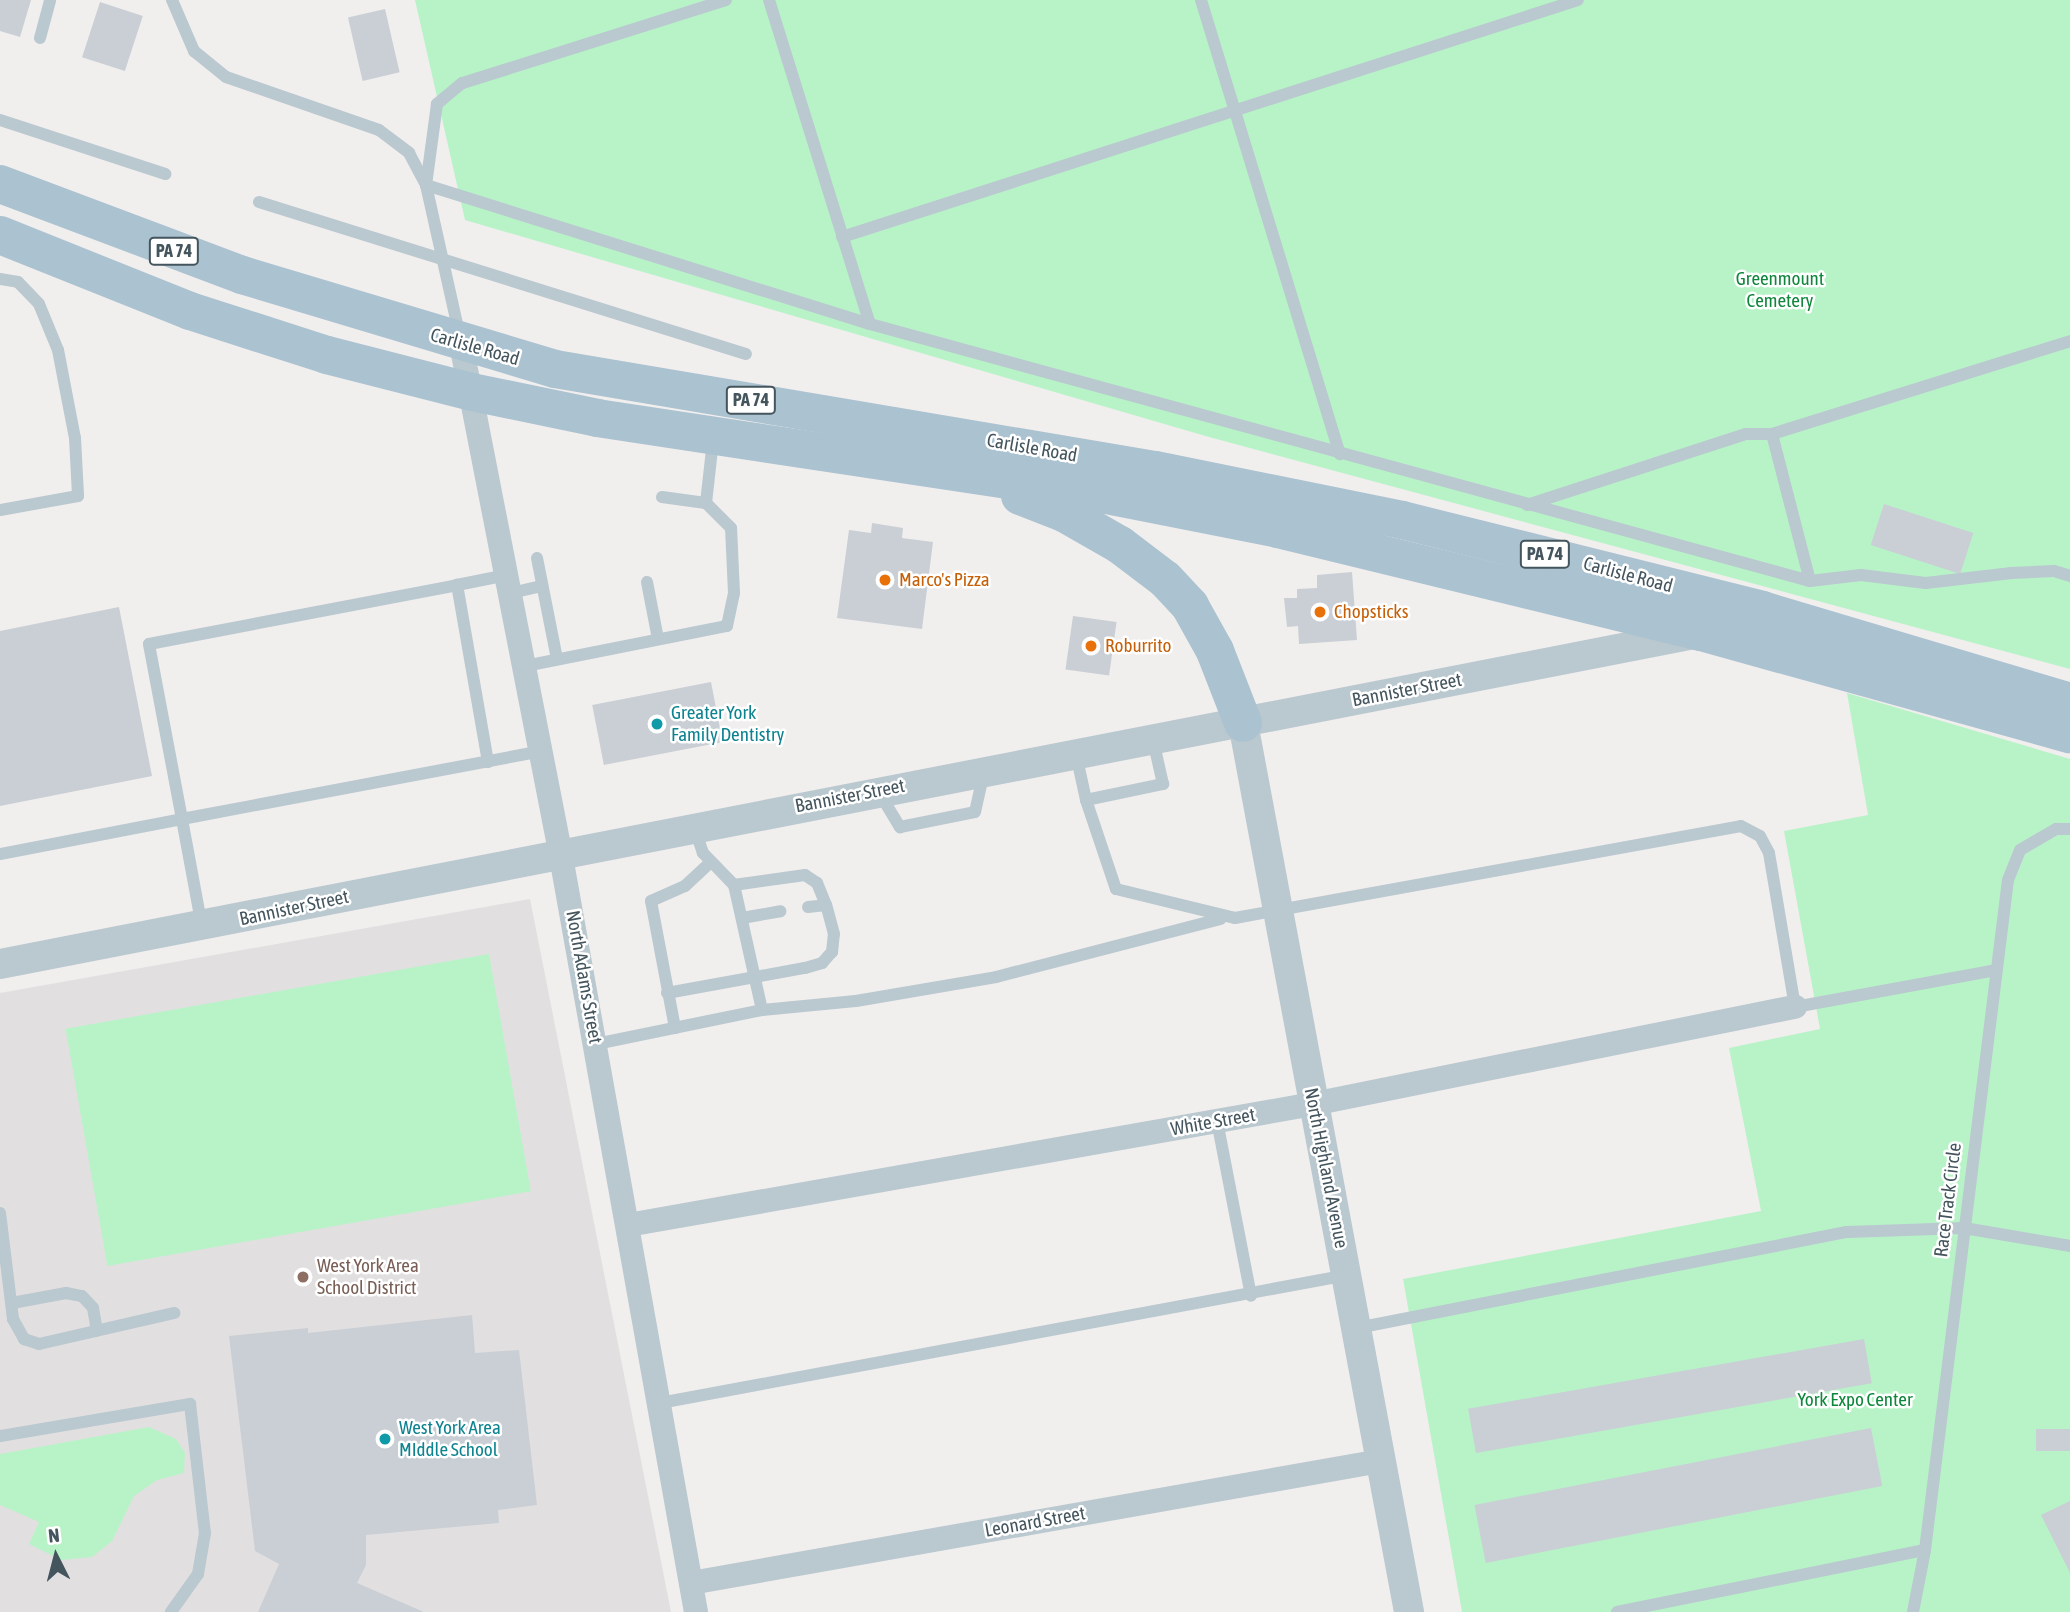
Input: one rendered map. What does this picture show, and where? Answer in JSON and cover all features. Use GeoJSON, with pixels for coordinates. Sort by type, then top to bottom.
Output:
{"type":"FeatureCollection","features":[{"type":"Feature","properties":{"kind":"main road","name":"Carlisle Road"},"geometry":{"type":"LineString","coordinates":[[0,184],[242,275],[461,344],[555,369],[1089,458],[1402,520],[1611,570],[2070,702]]}},
{"type":"Feature","properties":{"kind":"main road","name":"Carlisle Road"},"geometry":{"type":"LineString","coordinates":[[0,235],[190,311],[327,355],[471,392],[713,437],[1107,495],[1278,529],[1701,632],[2070,734]]}},
{"type":"Feature","properties":{"kind":"main road"},"geometry":{"type":"LineString","coordinates":[[952,471],[1063,513],[1120,545],[1165,579],[1190,606],[1215,651],[1243,723]]}},
{"type":"Feature","properties":{"kind":"main road"},"geometry":{"type":"LineString","coordinates":[[1701,632],[1735,625],[1768,626],[1930,661]]}},
{"type":"Feature","properties":{"kind":"street","name":"North Adams Street"},"geometry":{"type":"LineString","coordinates":[[461,344],[561,851],[696,1612]]}},
{"type":"Feature","properties":{"kind":"street","name":"Bannister Street"},"geometry":{"type":"LineString","coordinates":[[0,964],[202,927],[561,851],[1243,723],[1701,632]]}},
{"type":"Feature","properties":{"kind":"street","name":"North Highland Avenue"},"geometry":{"type":"LineString","coordinates":[[1243,723],[1409,1612]]}},
{"type":"Feature","properties":{"kind":"street","name":"White Street"},"geometry":{"type":"LineString","coordinates":[[628,1225],[1313,1104],[1796,1007]]}},
{"type":"Feature","properties":{"kind":"street","name":"Leonard Street"},"geometry":{"type":"LineString","coordinates":[[691,1583],[1380,1461]]}},
{"type":"Feature","properties":{"kind":"lane"},"geometry":{"type":"LineString","coordinates":[[40,38],[50,0]]}},
{"type":"Feature","properties":{"kind":"lane"},"geometry":{"type":"LineString","coordinates":[[172,0],[194,51],[226,76],[379,130],[409,153],[426,185],[461,344]]}},
{"type":"Feature","properties":{"kind":"lane"},"geometry":{"type":"LineString","coordinates":[[426,185],[437,104],[462,83],[487,72],[726,0]]}},
{"type":"Feature","properties":{"kind":"lane"},"geometry":{"type":"LineString","coordinates":[[769,0],[870,324]]}},
{"type":"Feature","properties":{"kind":"lane"},"geometry":{"type":"LineString","coordinates":[[1201,0],[1238,110],[1340,454]]}},
{"type":"Feature","properties":{"kind":"lane"},"geometry":{"type":"LineString","coordinates":[[842,237],[1577,0]]}},
{"type":"Feature","properties":{"kind":"lane"},"geometry":{"type":"LineString","coordinates":[[0,121],[165,174]]}},
{"type":"Feature","properties":{"kind":"lane"},"geometry":{"type":"LineString","coordinates":[[426,185],[870,324],[1810,581],[1861,575],[1926,583],[2032,572],[2070,576]]}},
{"type":"Feature","properties":{"kind":"lane"},"geometry":{"type":"LineString","coordinates":[[259,202],[746,354]]}},
{"type":"Feature","properties":{"kind":"lane"},"geometry":{"type":"LineString","coordinates":[[0,279],[18,282],[39,304],[58,350],[75,438],[78,496],[0,510]]}},
{"type":"Feature","properties":{"kind":"lane"},"geometry":{"type":"LineString","coordinates":[[1526,505],[1746,435],[1772,434],[2070,341]]}},
{"type":"Feature","properties":{"kind":"lane"},"geometry":{"type":"LineString","coordinates":[[1772,434],[1810,581]]}},
{"type":"Feature","properties":{"kind":"lane"},"geometry":{"type":"LineString","coordinates":[[706,503],[713,437]]}},
{"type":"Feature","properties":{"kind":"lane"},"geometry":{"type":"LineString","coordinates":[[525,666],[727,625],[732,614],[731,528],[706,503],[662,497]]}},
{"type":"Feature","properties":{"kind":"lane"},"geometry":{"type":"LineString","coordinates":[[537,558],[557,659]]}},
{"type":"Feature","properties":{"kind":"lane"},"geometry":{"type":"LineString","coordinates":[[647,582],[659,639]]}},
{"type":"Feature","properties":{"kind":"lane"},"geometry":{"type":"LineString","coordinates":[[457,585],[488,762]]}},
{"type":"Feature","properties":{"kind":"lane"},"geometry":{"type":"LineString","coordinates":[[202,927],[149,644],[457,585],[542,586]]}},
{"type":"Feature","properties":{"kind":"lane"},"geometry":{"type":"LineString","coordinates":[[1086,800],[1163,784],[1153,739]]}},
{"type":"Feature","properties":{"kind":"lane"},"geometry":{"type":"LineString","coordinates":[[0,854],[541,751]]}},
{"type":"Feature","properties":{"kind":"lane"},"geometry":{"type":"LineString","coordinates":[[1076,753],[1086,800],[1116,889],[1227,918]]}},
{"type":"Feature","properties":{"kind":"lane"},"geometry":{"type":"LineString","coordinates":[[878,790],[900,827],[975,812],[984,770]]}},
{"type":"Feature","properties":{"kind":"lane"},"geometry":{"type":"LineString","coordinates":[[693,826],[711,862],[734,884],[762,1010]]}},
{"type":"Feature","properties":{"kind":"lane"},"geometry":{"type":"LineString","coordinates":[[596,1044],[762,1010],[856,1001],[996,977],[1227,918],[1278,913],[1741,826],[1760,836],[1769,853],[1796,1007],[1996,970]]}},
{"type":"Feature","properties":{"kind":"lane","name":"Race Track Circle"},"geometry":{"type":"LineString","coordinates":[[1913,1612],[1925,1550],[2008,880],[2020,850],[2056,829],[2070,829]]}},
{"type":"Feature","properties":{"kind":"lane"},"geometry":{"type":"LineString","coordinates":[[675,1028],[651,901],[685,886],[711,862]]}},
{"type":"Feature","properties":{"kind":"lane"},"geometry":{"type":"LineString","coordinates":[[667,993],[822,963],[832,952],[834,934],[817,883],[805,875],[734,884]]}},
{"type":"Feature","properties":{"kind":"lane"},"geometry":{"type":"LineString","coordinates":[[808,907],[826,905]]}},
{"type":"Feature","properties":{"kind":"lane"},"geometry":{"type":"LineString","coordinates":[[742,918],[780,911]]}},
{"type":"Feature","properties":{"kind":"lane"},"geometry":{"type":"LineString","coordinates":[[1217,1121],[1251,1296]]}},
{"type":"Feature","properties":{"kind":"lane"},"geometry":{"type":"LineString","coordinates":[[0,1213],[12,1303],[23,1339],[39,1344],[174,1313]]}},
{"type":"Feature","properties":{"kind":"lane"},"geometry":{"type":"LineString","coordinates":[[1357,1328],[1847,1232],[1964,1228],[2070,1245]]}},
{"type":"Feature","properties":{"kind":"lane"},"geometry":{"type":"LineString","coordinates":[[660,1403],[1251,1296],[1348,1275]]}},
{"type":"Feature","properties":{"kind":"lane"},"geometry":{"type":"LineString","coordinates":[[12,1303],[66,1293],[82,1296],[93,1308],[97,1331]]}},
{"type":"Feature","properties":{"kind":"lane"},"geometry":{"type":"LineString","coordinates":[[0,1436],[190,1404],[205,1533],[198,1574],[171,1612]]}},
{"type":"Feature","properties":{"kind":"lane"},"geometry":{"type":"LineString","coordinates":[[1617,1612],[1925,1550]]}},
{"type":"Feature","properties":{"kind":"shaded area","name":"West York Area School District"},"geometry":{"type":"Polygon","coordinates":[[[530,899],[671,1612],[0,1612],[0,993],[530,899]]]}},
{"type":"Feature","properties":{"kind":"green space","name":"Greenmount Cemetery"},"geometry":{"type":"Polygon","coordinates":[[[415,0],[2070,0],[2070,669],[1209,437],[465,220],[415,0]]]}},
{"type":"Feature","properties":{"kind":"green space","name":"York Expo Center"},"geometry":{"type":"Polygon","coordinates":[[[1847,693],[2070,759],[2070,1612],[1462,1612],[1403,1279],[1761,1211],[1729,1048],[1820,1029],[1784,831],[1868,815],[1847,693]]]}},
{"type":"Feature","properties":{"kind":"green space"},"geometry":{"type":"Polygon","coordinates":[[[489,954],[531,1191],[107,1266],[66,1029],[489,954]]]}},
{"type":"Feature","properties":{"kind":"green space"},"geometry":{"type":"Polygon","coordinates":[[[149,1427],[176,1439],[185,1453],[184,1473],[157,1480],[134,1496],[112,1541],[92,1557],[61,1560],[29,1544],[39,1522],[0,1505],[0,1454],[149,1427]]]}},
{"type":"Feature","properties":{"kind":"building"},"geometry":{"type":"Polygon","coordinates":[[[0,0],[31,0],[20,37],[0,31],[0,0]]]}},
{"type":"Feature","properties":{"kind":"building"},"geometry":{"type":"Polygon","coordinates":[[[100,2],[143,16],[125,71],[82,57],[100,2]]]}},
{"type":"Feature","properties":{"kind":"building"},"geometry":{"type":"Polygon","coordinates":[[[385,9],[400,72],[363,81],[348,18],[385,9]]]}},
{"type":"Feature","properties":{"kind":"building"},"geometry":{"type":"Polygon","coordinates":[[[1884,504],[1973,533],[1960,574],[1871,545],[1884,504]]]}},
{"type":"Feature","properties":{"kind":"building","name":"Marco's Pizza"},"geometry":{"type":"Polygon","coordinates":[[[872,523],[903,528],[902,538],[933,542],[922,629],[837,618],[849,530],[871,533],[872,523]]]}},
{"type":"Feature","properties":{"kind":"building","name":"Chopsticks"},"geometry":{"type":"Polygon","coordinates":[[[1352,572],[1357,640],[1299,644],[1298,626],[1287,627],[1284,598],[1297,598],[1297,589],[1317,588],[1317,575],[1352,572]]]}},
{"type":"Feature","properties":{"kind":"building"},"geometry":{"type":"Polygon","coordinates":[[[119,607],[152,776],[0,806],[0,631],[119,607]]]}},
{"type":"Feature","properties":{"kind":"building","name":"Roburrito"},"geometry":{"type":"Polygon","coordinates":[[[1073,616],[1117,622],[1109,676],[1065,669],[1073,616]]]}},
{"type":"Feature","properties":{"kind":"building","name":"Greater York Family Dentistry"},"geometry":{"type":"Polygon","coordinates":[[[711,682],[723,742],[604,765],[592,705],[711,682]]]}},
{"type":"Feature","properties":{"kind":"building","name":"West York Area MIddle School"},"geometry":{"type":"Polygon","coordinates":[[[472,1315],[475,1353],[519,1350],[537,1505],[498,1510],[499,1523],[366,1535],[366,1565],[357,1583],[424,1612],[258,1612],[279,1564],[255,1551],[229,1336],[308,1328],[308,1333],[472,1315]]]}},
{"type":"Feature","properties":{"kind":"building"},"geometry":{"type":"Polygon","coordinates":[[[1864,1339],[1872,1383],[1476,1453],[1468,1409],[1864,1339]]]}},
{"type":"Feature","properties":{"kind":"building"},"geometry":{"type":"Polygon","coordinates":[[[1871,1428],[1882,1486],[1486,1563],[1474,1505],[1871,1428]]]}},
{"type":"Feature","properties":{"kind":"building"},"geometry":{"type":"Polygon","coordinates":[[[2036,1429],[2070,1429],[2070,1451],[2036,1451],[2036,1429]]]}},
{"type":"Feature","properties":{"kind":"building"},"geometry":{"type":"Polygon","coordinates":[[[2070,1501],[2070,1573],[2041,1515],[2070,1501]]]}},
{"type":"Feature","properties":{"kind":"place","name":"Marco's Pizza"},"geometry":{"type":"Point","coordinates":[885,580]}},
{"type":"Feature","properties":{"kind":"place","name":"Chopsticks"},"geometry":{"type":"Point","coordinates":[1320,612]}},
{"type":"Feature","properties":{"kind":"place","name":"Roburrito"},"geometry":{"type":"Point","coordinates":[1091,646]}},
{"type":"Feature","properties":{"kind":"place","name":"Greater York Family Dentistry"},"geometry":{"type":"Point","coordinates":[657,724]}},
{"type":"Feature","properties":{"kind":"place","name":"West York Area School District"},"geometry":{"type":"Point","coordinates":[303,1277]}},
{"type":"Feature","properties":{"kind":"place","name":"West York Area MIddle School"},"geometry":{"type":"Point","coordinates":[385,1439]}}]}
